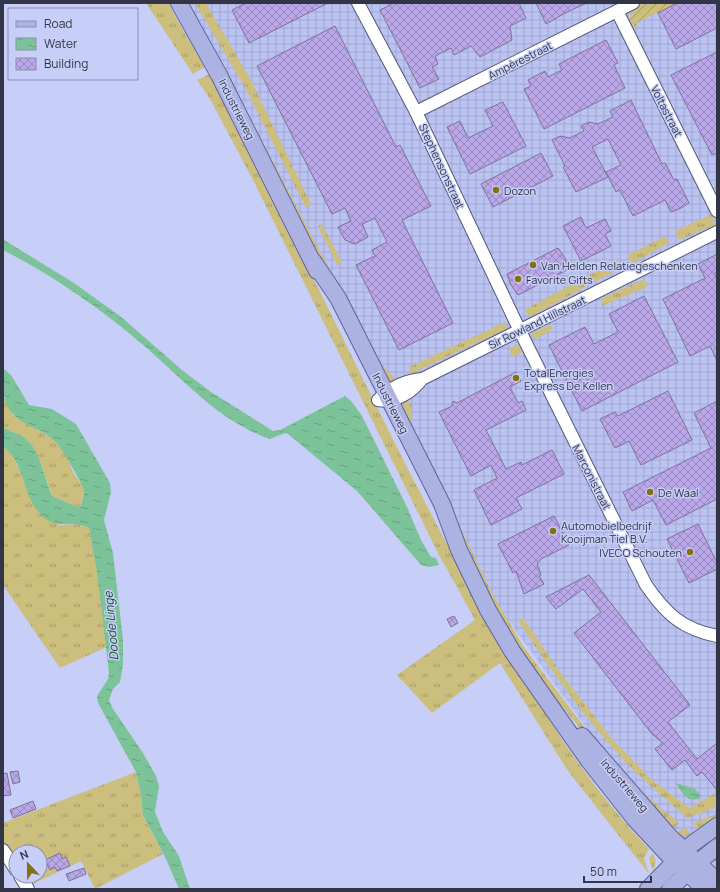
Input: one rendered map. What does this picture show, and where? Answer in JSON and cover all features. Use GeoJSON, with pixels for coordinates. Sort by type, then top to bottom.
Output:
{"type":"FeatureCollection","features":[{"type":"Feature","properties":{"kind":"main road","name":"Industrieweg"},"geometry":{"type":"LineString","coordinates":[[179,3],[219,75],[313,261],[338,298],[385,398],[433,508],[459,550],[488,610],[512,652],[589,761],[634,818],[692,868],[717,881]]}},
{"type":"Feature","properties":{"kind":"main road"},"geometry":{"type":"LineString","coordinates":[[648,889],[679,856],[717,826]]}},
{"type":"Feature","properties":{"kind":"main road"},"geometry":{"type":"LineString","coordinates":[[670,889],[717,847]]}},
{"type":"Feature","properties":{"kind":"main road","name":"Industrieweg"},"geometry":{"type":"LineString","coordinates":[[692,868],[704,889]]}},
{"type":"Feature","properties":{"kind":"street","name":"Stephensonstraat"},"geometry":{"type":"LineString","coordinates":[[358,3],[416,112],[520,331]]}},
{"type":"Feature","properties":{"kind":"street","name":"Ampèrestraat"},"geometry":{"type":"LineString","coordinates":[[416,112],[624,6]]}},
{"type":"Feature","properties":{"kind":"street","name":"Voltastraat"},"geometry":{"type":"LineString","coordinates":[[624,6],[717,211]]}},
{"type":"Feature","properties":{"kind":"street","name":"Sir Rowland Hillstraat"},"geometry":{"type":"LineString","coordinates":[[385,398],[415,388],[422,379],[717,232]]}},
{"type":"Feature","properties":{"kind":"street","name":"Marconistraat"},"geometry":{"type":"LineString","coordinates":[[520,331],[646,585],[660,604],[677,621],[700,633],[717,636]]}},
{"type":"Feature","properties":{"kind":"shaded area"},"geometry":{"type":"Polygon","coordinates":[[[188,3],[717,3],[717,873],[610,760],[497,605],[188,3]]]}},
{"type":"Feature","properties":{"kind":"green space"},"geometry":{"type":"Polygon","coordinates":[[[146,3],[169,3],[205,67],[193,74],[146,3]]]}},
{"type":"Feature","properties":{"kind":"green space"},"geometry":{"type":"Polygon","coordinates":[[[195,3],[206,3],[252,82],[311,204],[306,208],[243,84],[195,3]]]}},
{"type":"Feature","properties":{"kind":"green space"},"geometry":{"type":"Polygon","coordinates":[[[643,3],[647,5],[651,3],[677,3],[636,23],[638,28],[631,26],[630,15],[636,7],[643,3]]]}},
{"type":"Feature","properties":{"kind":"green space"},"geometry":{"type":"Polygon","coordinates":[[[222,64],[373,353],[387,371],[396,379],[390,381],[383,378],[317,253],[222,64]]]}},
{"type":"Feature","properties":{"kind":"green space"},"geometry":{"type":"Polygon","coordinates":[[[209,74],[304,259],[383,419],[465,577],[546,716],[605,798],[649,849],[644,858],[649,874],[568,771],[500,663],[432,713],[397,675],[475,620],[438,553],[253,180],[210,99],[197,80],[209,74]]]}},
{"type":"Feature","properties":{"kind":"green space"},"geometry":{"type":"Polygon","coordinates":[[[712,214],[715,225],[679,240],[675,231],[712,214]]]}},
{"type":"Feature","properties":{"kind":"green space"},"geometry":{"type":"Polygon","coordinates":[[[322,224],[342,263],[337,265],[318,226],[322,224]]]}},
{"type":"Feature","properties":{"kind":"green space"},"geometry":{"type":"Polygon","coordinates":[[[665,236],[669,243],[631,264],[628,255],[665,236]]]}},
{"type":"Feature","properties":{"kind":"green space"},"geometry":{"type":"Polygon","coordinates":[[[617,260],[619,269],[530,317],[524,310],[617,260]]]}},
{"type":"Feature","properties":{"kind":"green space"},"geometry":{"type":"Polygon","coordinates":[[[644,279],[647,287],[602,306],[602,298],[644,279]]]}},
{"type":"Feature","properties":{"kind":"green space"},"geometry":{"type":"Polygon","coordinates":[[[505,322],[507,329],[410,374],[409,367],[505,322]]]}},
{"type":"Feature","properties":{"kind":"green space"},"geometry":{"type":"Polygon","coordinates":[[[551,325],[553,329],[534,340],[532,332],[551,325]]]}},
{"type":"Feature","properties":{"kind":"green space"},"geometry":{"type":"Polygon","coordinates":[[[518,344],[522,352],[512,357],[509,349],[518,344]]]}},
{"type":"Feature","properties":{"kind":"green space"},"geometry":{"type":"Polygon","coordinates":[[[3,395],[13,415],[55,440],[65,453],[74,474],[83,486],[84,491],[81,506],[77,507],[52,496],[45,474],[31,444],[23,437],[3,427],[3,395]]]}},
{"type":"Feature","properties":{"kind":"green space"},"geometry":{"type":"Polygon","coordinates":[[[407,400],[412,406],[412,425],[450,501],[459,525],[492,593],[523,646],[601,749],[637,788],[679,823],[669,833],[547,689],[504,624],[401,410],[407,400]]]}},
{"type":"Feature","properties":{"kind":"green space"},"geometry":{"type":"Polygon","coordinates":[[[3,446],[11,453],[33,503],[59,525],[79,524],[89,528],[98,573],[107,647],[60,668],[3,585],[3,446]]]}},
{"type":"Feature","properties":{"kind":"green space"},"geometry":{"type":"Polygon","coordinates":[[[523,618],[560,672],[613,740],[650,778],[689,808],[717,792],[717,807],[687,818],[636,773],[606,740],[567,691],[518,621],[523,618]]]}},
{"type":"Feature","properties":{"kind":"green space"},"geometry":{"type":"Polygon","coordinates":[[[136,772],[141,795],[143,815],[163,854],[95,889],[81,861],[48,877],[48,844],[8,844],[8,848],[3,843],[3,823],[136,772]]]}},
{"type":"Feature","properties":{"kind":"green space"},"geometry":{"type":"Polygon","coordinates":[[[717,814],[717,818],[698,829],[693,823],[717,814]]]}},
{"type":"Feature","properties":{"kind":"green space"},"geometry":{"type":"Polygon","coordinates":[[[684,828],[692,834],[683,836],[676,833],[684,828]]]}},
{"type":"Feature","properties":{"kind":"green space"},"geometry":{"type":"Polygon","coordinates":[[[653,853],[656,862],[653,871],[649,858],[653,853]]]}},
{"type":"Feature","properties":{"kind":"water"},"geometry":{"type":"Polygon","coordinates":[[[4,240],[74,283],[120,316],[182,370],[211,392],[273,431],[280,430],[345,396],[352,402],[362,416],[407,507],[421,540],[431,557],[436,558],[439,565],[429,567],[421,565],[357,491],[288,434],[285,433],[270,439],[251,431],[217,410],[142,344],[92,305],[57,281],[3,250],[4,240]]]}},
{"type":"Feature","properties":{"kind":"water","name":"Doode Linge"},"geometry":{"type":"Polygon","coordinates":[[[3,368],[11,375],[29,405],[52,409],[76,424],[110,483],[111,492],[104,520],[113,553],[123,640],[123,665],[120,682],[113,689],[109,700],[113,709],[143,753],[156,776],[159,786],[155,812],[163,832],[179,856],[190,889],[179,889],[165,857],[143,815],[141,795],[136,772],[98,703],[97,696],[108,679],[109,673],[97,572],[89,528],[78,524],[57,524],[47,520],[39,513],[28,494],[16,463],[11,454],[3,446],[3,427],[23,437],[31,444],[39,458],[52,496],[77,507],[81,506],[84,493],[83,488],[58,444],[50,437],[18,419],[10,410],[4,393],[3,368]]]}},
{"type":"Feature","properties":{"kind":"water"},"geometry":{"type":"Polygon","coordinates":[[[676,783],[694,788],[700,794],[700,798],[692,800],[688,799],[676,783]]]}},
{"type":"Feature","properties":{"kind":"building"},"geometry":{"type":"Polygon","coordinates":[[[246,3],[328,3],[249,43],[232,10],[246,3]]]}},
{"type":"Feature","properties":{"kind":"building"},"geometry":{"type":"Polygon","coordinates":[[[394,3],[519,3],[526,18],[510,26],[512,40],[480,57],[471,46],[454,55],[451,48],[435,56],[438,64],[432,67],[439,79],[420,88],[380,10],[394,3]]]}},
{"type":"Feature","properties":{"kind":"building"},"geometry":{"type":"Polygon","coordinates":[[[536,3],[587,3],[546,24],[536,3]]]}},
{"type":"Feature","properties":{"kind":"building"},"geometry":{"type":"Polygon","coordinates":[[[677,3],[717,3],[717,28],[676,49],[658,13],[677,3]]]}},
{"type":"Feature","properties":{"kind":"building"},"geometry":{"type":"Polygon","coordinates":[[[335,26],[396,147],[400,145],[431,206],[402,220],[453,323],[399,350],[356,265],[375,256],[372,250],[387,242],[375,218],[362,224],[368,237],[355,244],[345,240],[338,227],[351,221],[345,208],[332,214],[257,66],[335,26]]]}},
{"type":"Feature","properties":{"kind":"building"},"geometry":{"type":"Polygon","coordinates":[[[606,40],[618,63],[614,65],[625,88],[544,129],[524,89],[531,86],[528,80],[545,71],[548,77],[562,70],[559,64],[606,40]]]}},
{"type":"Feature","properties":{"kind":"building"},"geometry":{"type":"Polygon","coordinates":[[[717,52],[717,153],[712,155],[671,75],[717,52]]]}},
{"type":"Feature","properties":{"kind":"building"},"geometry":{"type":"Polygon","coordinates":[[[631,100],[662,164],[665,163],[674,180],[677,179],[689,203],[681,208],[671,212],[665,200],[633,216],[620,190],[616,192],[606,172],[621,165],[608,139],[592,147],[608,177],[576,192],[563,167],[565,166],[552,140],[560,136],[570,138],[584,131],[581,126],[589,122],[598,124],[613,117],[610,111],[631,100]]]}},
{"type":"Feature","properties":{"kind":"building"},"geometry":{"type":"Polygon","coordinates":[[[503,102],[526,146],[470,174],[447,127],[460,121],[468,138],[493,126],[485,110],[503,102]]]}},
{"type":"Feature","properties":{"kind":"building"},"geometry":{"type":"Polygon","coordinates":[[[541,153],[553,176],[493,207],[481,184],[541,153]]]}},
{"type":"Feature","properties":{"kind":"building"},"geometry":{"type":"Polygon","coordinates":[[[581,217],[586,228],[605,219],[611,231],[605,234],[611,246],[581,261],[563,226],[581,217]]]}},
{"type":"Feature","properties":{"kind":"building"},"geometry":{"type":"Polygon","coordinates":[[[558,248],[565,258],[569,269],[518,295],[511,285],[507,274],[558,248]]]}},
{"type":"Feature","properties":{"kind":"building"},"geometry":{"type":"Polygon","coordinates":[[[717,254],[717,272],[714,274],[717,279],[717,361],[710,346],[690,356],[663,299],[705,278],[698,264],[717,254]]]}},
{"type":"Feature","properties":{"kind":"building"},"geometry":{"type":"Polygon","coordinates":[[[644,296],[678,362],[582,411],[549,345],[585,327],[594,344],[618,332],[609,314],[644,296]]]}},
{"type":"Feature","properties":{"kind":"building"},"geometry":{"type":"Polygon","coordinates":[[[516,372],[521,381],[510,387],[518,403],[522,401],[526,410],[486,430],[506,469],[521,462],[522,465],[552,450],[564,474],[516,498],[522,509],[491,525],[474,490],[497,478],[491,465],[471,476],[439,412],[452,406],[453,401],[457,403],[516,372]]]}},
{"type":"Feature","properties":{"kind":"building"},"geometry":{"type":"Polygon","coordinates":[[[668,391],[692,440],[641,465],[629,441],[615,448],[600,419],[615,412],[618,416],[668,391]]]}},
{"type":"Feature","properties":{"kind":"building"},"geometry":{"type":"Polygon","coordinates":[[[717,401],[717,499],[666,525],[653,500],[632,511],[623,492],[711,448],[694,413],[717,401]]]}},
{"type":"Feature","properties":{"kind":"building"},"geometry":{"type":"Polygon","coordinates":[[[554,516],[569,545],[541,559],[537,564],[541,575],[539,576],[544,584],[524,594],[516,571],[513,573],[498,544],[554,516]]]}},
{"type":"Feature","properties":{"kind":"building"},"geometry":{"type":"Polygon","coordinates":[[[698,524],[717,563],[717,569],[689,583],[667,539],[698,524]]]}},
{"type":"Feature","properties":{"kind":"building"},"geometry":{"type":"Polygon","coordinates":[[[589,575],[690,705],[668,722],[697,759],[717,743],[717,790],[702,772],[697,776],[685,760],[672,770],[655,749],[663,743],[652,734],[574,633],[601,612],[583,589],[556,609],[546,597],[589,575]]]}},
{"type":"Feature","properties":{"kind":"building"},"geometry":{"type":"Polygon","coordinates":[[[454,616],[458,623],[451,627],[447,619],[454,616]]]}},
{"type":"Feature","properties":{"kind":"building"},"geometry":{"type":"Polygon","coordinates":[[[18,771],[20,782],[13,784],[10,772],[18,771]]]}},
{"type":"Feature","properties":{"kind":"building"},"geometry":{"type":"Polygon","coordinates":[[[7,773],[11,795],[3,796],[3,774],[7,773]]]}},
{"type":"Feature","properties":{"kind":"building"},"geometry":{"type":"Polygon","coordinates":[[[33,801],[36,809],[13,818],[10,810],[33,801]]]}},
{"type":"Feature","properties":{"kind":"building"},"geometry":{"type":"Polygon","coordinates":[[[60,853],[62,859],[66,857],[70,866],[57,871],[55,867],[50,870],[48,866],[48,859],[60,853]]]}},
{"type":"Feature","properties":{"kind":"building"},"geometry":{"type":"Polygon","coordinates":[[[84,868],[86,874],[69,881],[66,874],[84,868]]]}},
{"type":"Feature","properties":{"kind":"place","name":"Dozon"},"geometry":{"type":"Point","coordinates":[496,190]}},
{"type":"Feature","properties":{"kind":"place","name":"Van Helden Relatiegeschenken"},"geometry":{"type":"Point","coordinates":[533,265]}},
{"type":"Feature","properties":{"kind":"place","name":"Favorite Gifts"},"geometry":{"type":"Point","coordinates":[518,279]}},
{"type":"Feature","properties":{"kind":"place","name":"TotalEnergies Express De Kellen"},"geometry":{"type":"Point","coordinates":[516,378]}},
{"type":"Feature","properties":{"kind":"place","name":"De Waal"},"geometry":{"type":"Point","coordinates":[650,492]}},
{"type":"Feature","properties":{"kind":"place","name":"Automobielbedrijf Kooijman Tiel B.V."},"geometry":{"type":"Point","coordinates":[553,531]}},
{"type":"Feature","properties":{"kind":"place","name":"IVECO Schouten"},"geometry":{"type":"Point","coordinates":[690,552]}}]}
